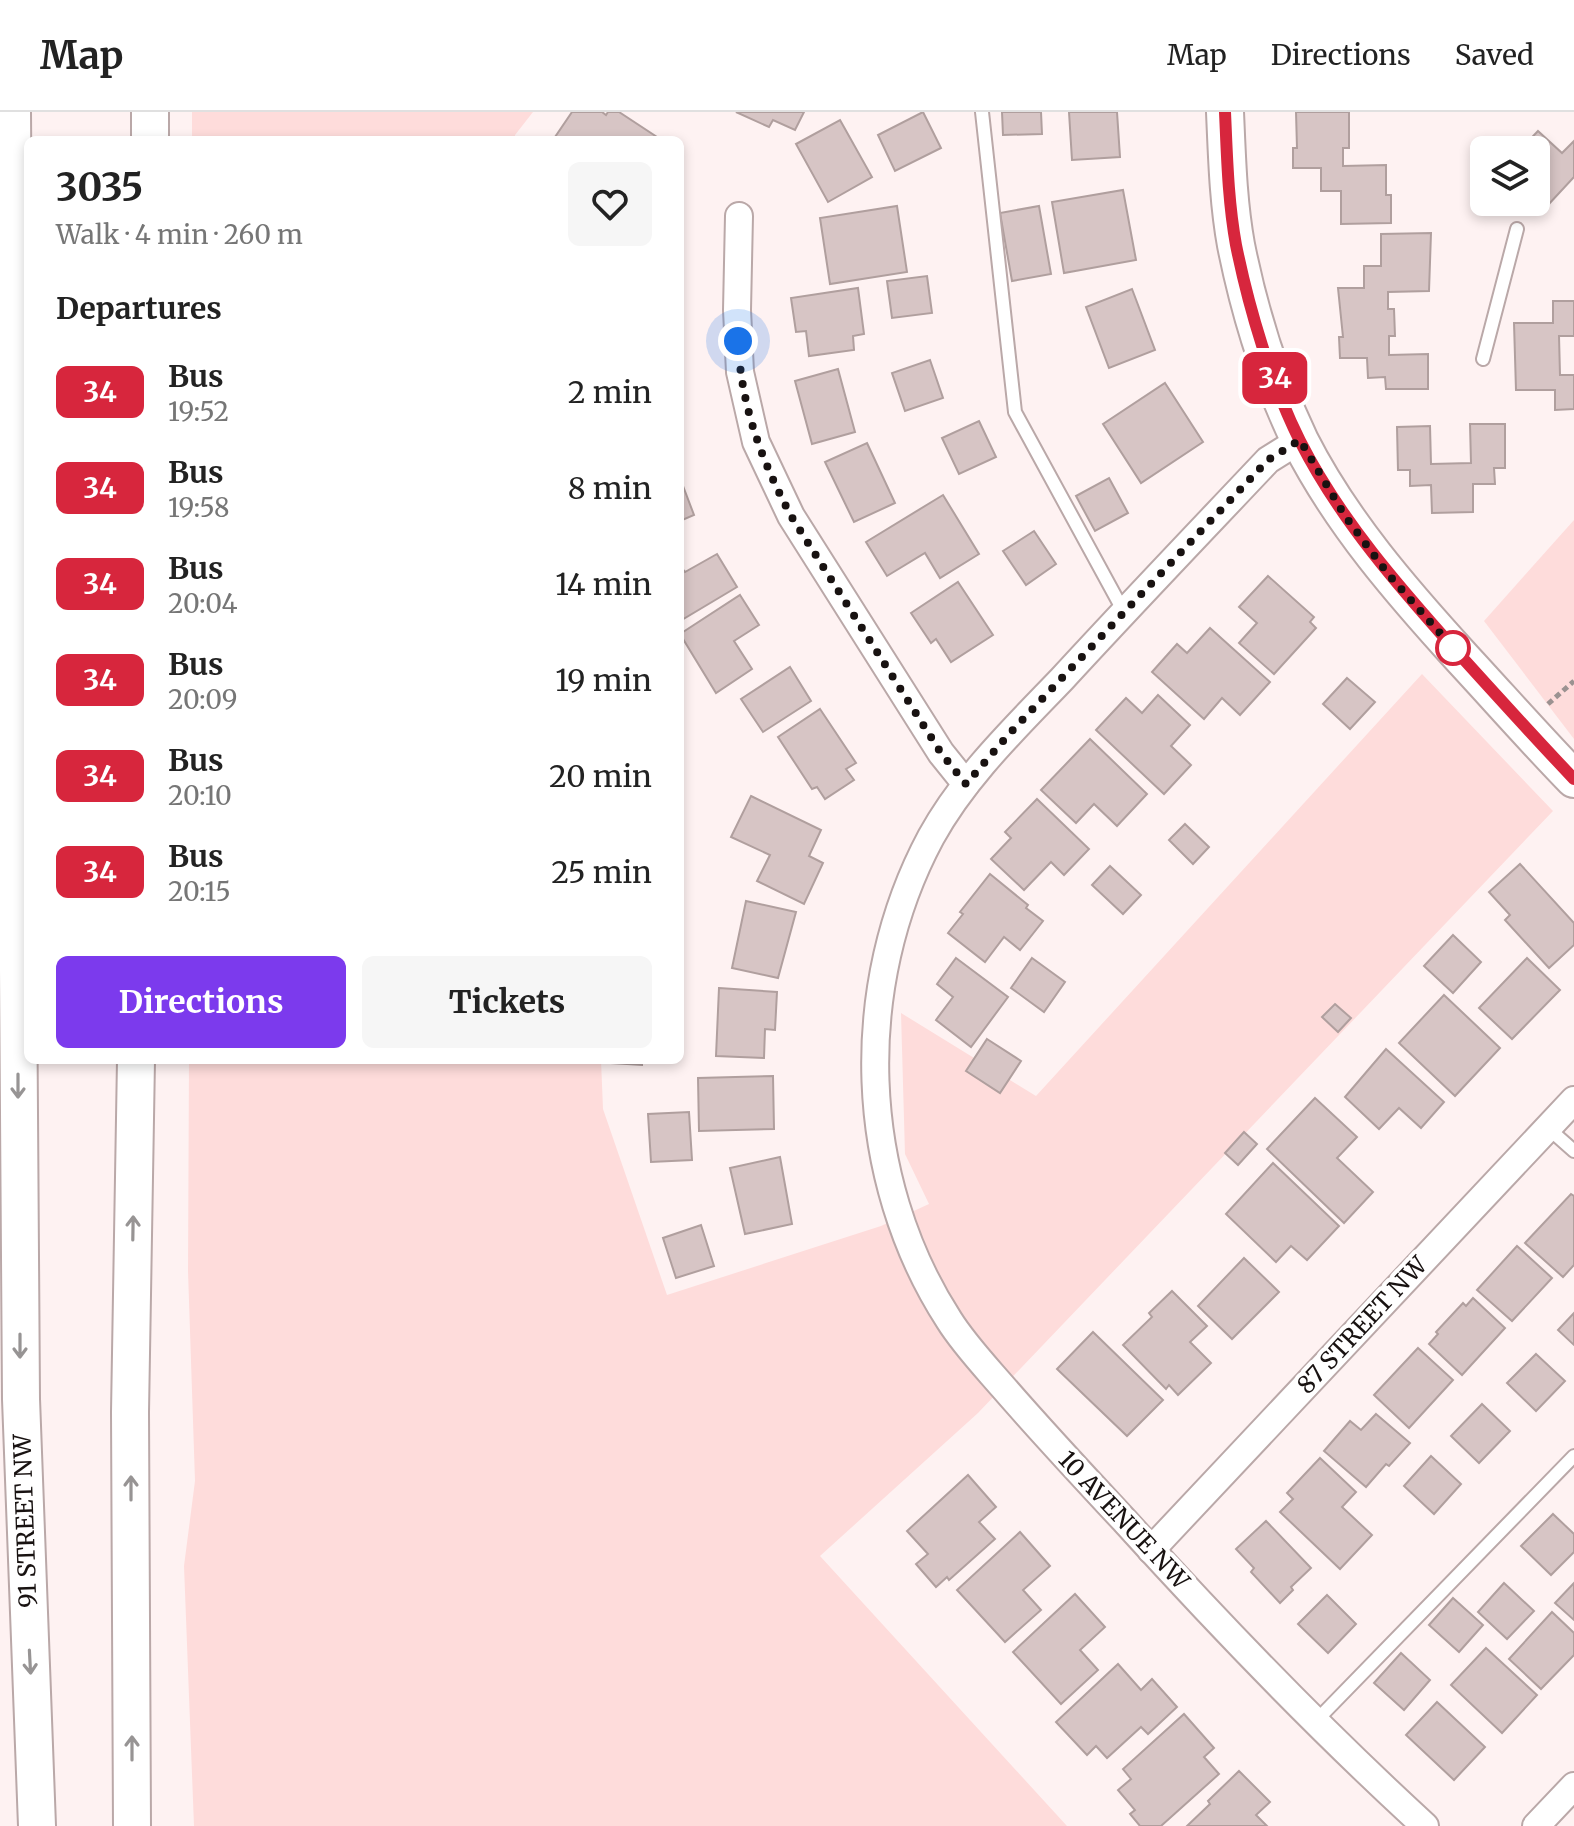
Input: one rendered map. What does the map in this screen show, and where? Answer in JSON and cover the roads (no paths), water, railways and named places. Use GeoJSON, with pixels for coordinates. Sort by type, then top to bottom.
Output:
{"type":"FeatureCollection","features":[{"type":"Feature","properties":{"kind":"main road","name":"91 STREET NW"},"geometry":{"type":"LineString","coordinates":[[12,112],[21,1399],[37,1826]]}},
{"type":"Feature","properties":{"kind":"main road"},"geometry":{"type":"LineString","coordinates":[[150,112],[150,136]]}},
{"type":"Feature","properties":{"kind":"main road"},"geometry":{"type":"LineString","coordinates":[[1225,112],[1236,244],[1275,380],[1300,440],[1345,516],[1388,574],[1566,766]]}},
{"type":"Feature","properties":{"kind":"main road"},"geometry":{"type":"LineString","coordinates":[[132,1826],[130,1412],[136,1064]]}},
{"type":"Feature","properties":{"kind":"street"},"geometry":{"type":"LineString","coordinates":[[739,216],[737,310],[740,372],[756,442],[791,516],[941,753],[966,784]]}},
{"type":"Feature","properties":{"kind":"street","name":"10 AVENUE NW"},"geometry":{"type":"LineString","coordinates":[[1300,440],[1268,460],[1124,612],[966,784],[930,839],[895,927],[882,981],[874,1055],[878,1130],[886,1170],[913,1255],[929,1289],[952,1325],[1021,1408],[1314,1723],[1425,1826]]}},
{"type":"Feature","properties":{"kind":"street","name":"87 STREET NW"},"geometry":{"type":"LineString","coordinates":[[1151,1550],[1574,1100]]}},
{"type":"Feature","properties":{"kind":"street"},"geometry":{"type":"LineString","coordinates":[[1536,1826],[1574,1786]]}},
{"type":"Feature","properties":{"kind":"lane"},"geometry":{"type":"LineString","coordinates":[[982,112],[1015,412],[1124,612]]}},
{"type":"Feature","properties":{"kind":"lane"},"geometry":{"type":"LineString","coordinates":[[1483,359],[1517,229]]}},
{"type":"Feature","properties":{"kind":"lane"},"geometry":{"type":"LineString","coordinates":[[1548,1128],[1574,1151]]}},
{"type":"Feature","properties":{"kind":"lane"},"geometry":{"type":"LineString","coordinates":[[1314,1723],[1574,1456]]}}]}
